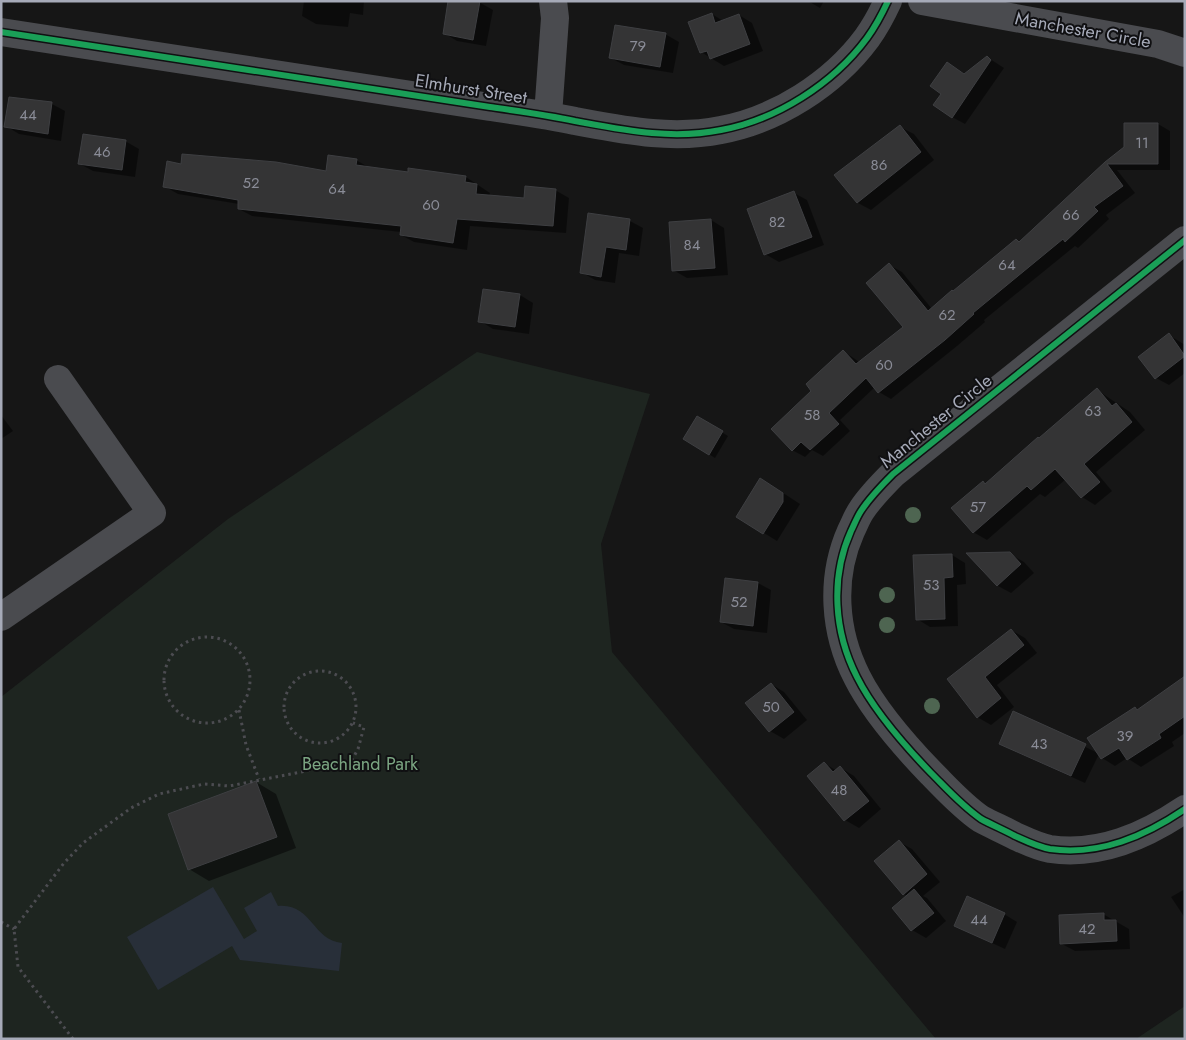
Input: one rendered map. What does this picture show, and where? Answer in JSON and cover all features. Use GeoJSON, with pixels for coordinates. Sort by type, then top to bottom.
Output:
{"type":"FeatureCollection","features":[{"type":"Feature","properties":{"kind":"street"},"geometry":{"type":"LineString","coordinates":[[548,116],[555,18],[554,1]]}},
{"type":"Feature","properties":{"kind":"street","name":"Elmhurst Street"},"geometry":{"type":"LineString","coordinates":[[1,32],[548,116],[642,133],[671,135],[722,130],[750,122],[776,111],[802,96],[826,80],[847,61],[866,39],[888,1]]}},
{"type":"Feature","properties":{"kind":"street","name":"Manchester Circle"},"geometry":{"type":"LineString","coordinates":[[922,1],[1158,44],[1185,53]]}},
{"type":"Feature","properties":{"kind":"street","name":"Manchester Circle"},"geometry":{"type":"LineString","coordinates":[[1185,240],[893,474],[877,490],[860,512],[846,542],[838,573],[837,600],[840,627],[848,655],[857,678],[869,697],[924,765],[961,803],[981,819],[1029,843],[1049,849],[1071,850],[1114,845],[1133,838],[1185,809]]}},
{"type":"Feature","properties":{"kind":"street"},"geometry":{"type":"LineString","coordinates":[[1,617],[152,513],[58,379]]}},
{"type":"Feature","properties":{"kind":"path"},"geometry":{"type":"LineString","coordinates":[[239,710],[225,720],[209,724],[192,721],[178,713],[168,699],[163,682],[165,665],[174,651],[188,640],[205,636],[222,639],[236,648],[246,662],[250,679],[248,696],[239,710],[246,745],[259,779]]}},
{"type":"Feature","properties":{"kind":"path"},"geometry":{"type":"LineString","coordinates":[[313,671],[329,671],[343,678],[353,691],[357,707],[353,723],[343,736],[328,743],[312,742],[297,735],[287,722],[284,706],[288,690],[298,678],[313,671]]}},
{"type":"Feature","properties":{"kind":"path"},"geometry":{"type":"LineString","coordinates":[[73,1039],[18,967],[14,929],[64,863],[83,843],[131,808],[159,794],[204,784],[229,786],[316,770],[352,760],[358,749],[364,727],[353,723]]}},
{"type":"Feature","properties":{"kind":"path"},"geometry":{"type":"LineString","coordinates":[[1,922],[14,929]]}},
{"type":"Feature","properties":{"kind":"green space","name":"Beachland Park"},"geometry":{"type":"Polygon","coordinates":[[[477,352],[650,394],[601,544],[612,652],[936,1039],[1,1039],[1,697],[228,519],[477,352]]]}},
{"type":"Feature","properties":{"kind":"green space"},"geometry":{"type":"Polygon","coordinates":[[[1185,1006],[1185,1039],[1136,1039],[1185,1006]]]}},
{"type":"Feature","properties":{"kind":"shaded area"},"geometry":{"type":"Polygon","coordinates":[[[213,887],[244,939],[257,931],[244,908],[271,892],[278,906],[298,910],[324,936],[342,943],[339,971],[240,960],[232,946],[158,990],[127,937],[213,887]]]}},
{"type":"Feature","properties":{"kind":"building"},"geometry":{"type":"Polygon","coordinates":[[[448,1],[480,1],[473,40],[443,34],[448,1]]]}},
{"type":"Feature","properties":{"kind":"building"},"geometry":{"type":"Polygon","coordinates":[[[712,13],[715,23],[739,14],[750,44],[710,59],[707,51],[700,53],[688,22],[712,13]]]}},
{"type":"Feature","properties":{"kind":"building"},"geometry":{"type":"Polygon","coordinates":[[[615,25],[666,33],[660,67],[609,58],[615,25]]]}},
{"type":"Feature","properties":{"kind":"building"},"geometry":{"type":"Polygon","coordinates":[[[987,56],[991,60],[952,118],[933,105],[941,94],[930,86],[947,62],[964,74],[987,56]]]}},
{"type":"Feature","properties":{"kind":"building"},"geometry":{"type":"Polygon","coordinates":[[[9,97],[52,102],[48,134],[4,127],[9,97]]]}},
{"type":"Feature","properties":{"kind":"building"},"geometry":{"type":"Polygon","coordinates":[[[1124,123],[1158,123],[1158,164],[1107,164],[1123,186],[1094,207],[1098,211],[1065,242],[1063,239],[973,313],[945,340],[878,393],[866,378],[829,413],[839,424],[810,450],[801,442],[792,451],[771,429],[811,391],[806,384],[843,350],[856,364],[903,327],[866,283],[889,263],[928,311],[1016,239],[1019,242],[1105,162],[1124,147],[1124,123]]]}},
{"type":"Feature","properties":{"kind":"building"},"geometry":{"type":"Polygon","coordinates":[[[900,125],[921,152],[857,203],[834,175],[900,125]]]}},
{"type":"Feature","properties":{"kind":"building"},"geometry":{"type":"Polygon","coordinates":[[[83,134],[126,140],[122,170],[78,164],[83,134]]]}},
{"type":"Feature","properties":{"kind":"building"},"geometry":{"type":"Polygon","coordinates":[[[182,154],[276,162],[326,171],[328,155],[357,159],[356,165],[408,172],[408,168],[466,176],[465,182],[477,184],[476,194],[524,198],[525,186],[556,189],[553,226],[457,219],[453,243],[400,235],[401,226],[238,209],[238,200],[163,187],[167,161],[181,164],[182,154]]]}},
{"type":"Feature","properties":{"kind":"building"},"geometry":{"type":"Polygon","coordinates":[[[794,191],[812,237],[764,255],[747,209],[794,191]]]}},
{"type":"Feature","properties":{"kind":"building"},"geometry":{"type":"Polygon","coordinates":[[[588,213],[630,219],[626,250],[606,247],[601,277],[580,273],[588,213]]]}},
{"type":"Feature","properties":{"kind":"building"},"geometry":{"type":"Polygon","coordinates":[[[711,219],[715,268],[672,271],[669,222],[711,219]]]}},
{"type":"Feature","properties":{"kind":"building"},"geometry":{"type":"Polygon","coordinates":[[[483,289],[520,294],[515,327],[478,322],[483,289]]]}},
{"type":"Feature","properties":{"kind":"building"},"geometry":{"type":"Polygon","coordinates":[[[1169,333],[1185,356],[1155,379],[1138,357],[1169,333]]]}},
{"type":"Feature","properties":{"kind":"building"},"geometry":{"type":"Polygon","coordinates":[[[1097,388],[1112,406],[1116,403],[1132,422],[1084,464],[1100,482],[1081,498],[1055,469],[1031,490],[1027,486],[973,533],[951,508],[983,481],[985,484],[1097,388]]]}},
{"type":"Feature","properties":{"kind":"building"},"geometry":{"type":"Polygon","coordinates":[[[697,416],[723,431],[709,455],[683,439],[697,416]]]}},
{"type":"Feature","properties":{"kind":"building"},"geometry":{"type":"Polygon","coordinates":[[[760,478],[783,493],[783,502],[763,534],[736,517],[760,478]]]}},
{"type":"Feature","properties":{"kind":"building"},"geometry":{"type":"Polygon","coordinates":[[[1010,552],[1021,564],[997,586],[966,553],[1010,552]]]}},
{"type":"Feature","properties":{"kind":"building"},"geometry":{"type":"Polygon","coordinates":[[[952,554],[953,577],[944,578],[945,619],[916,620],[913,555],[952,554]]]}},
{"type":"Feature","properties":{"kind":"building"},"geometry":{"type":"Polygon","coordinates":[[[725,578],[758,582],[753,626],[720,622],[725,578]]]}},
{"type":"Feature","properties":{"kind":"building"},"geometry":{"type":"Polygon","coordinates":[[[1011,629],[1024,645],[985,677],[1001,698],[977,718],[947,679],[1011,629]]]}},
{"type":"Feature","properties":{"kind":"building"},"geometry":{"type":"Polygon","coordinates":[[[1185,676],[1185,716],[1159,734],[1161,738],[1127,760],[1119,748],[1101,759],[1087,738],[1135,707],[1137,710],[1185,676]]]}},
{"type":"Feature","properties":{"kind":"building"},"geometry":{"type":"Polygon","coordinates":[[[771,683],[794,712],[769,732],[745,703],[771,683]]]}},
{"type":"Feature","properties":{"kind":"building"},"geometry":{"type":"Polygon","coordinates":[[[1013,711],[1086,744],[1071,776],[999,744],[1013,711]]]}},
{"type":"Feature","properties":{"kind":"building"},"geometry":{"type":"Polygon","coordinates":[[[824,762],[833,772],[840,766],[869,801],[844,821],[807,776],[824,762]]]}},
{"type":"Feature","properties":{"kind":"building"},"geometry":{"type":"Polygon","coordinates":[[[256,781],[277,837],[188,870],[168,814],[256,781]]]}},
{"type":"Feature","properties":{"kind":"building"},"geometry":{"type":"Polygon","coordinates":[[[899,840],[927,874],[903,895],[874,861],[899,840]]]}},
{"type":"Feature","properties":{"kind":"building"},"geometry":{"type":"Polygon","coordinates":[[[914,889],[934,913],[911,931],[892,908],[914,889]]]}},
{"type":"Feature","properties":{"kind":"building"},"geometry":{"type":"Polygon","coordinates":[[[967,896],[1005,913],[992,943],[954,926],[967,896]]]}},
{"type":"Feature","properties":{"kind":"building"},"geometry":{"type":"Polygon","coordinates":[[[1104,913],[1104,920],[1116,920],[1117,941],[1060,944],[1059,915],[1104,913]]]}},
{"type":"Feature","properties":{"kind":"cycle path"},"geometry":{"type":"LineString","coordinates":[[1,32],[532,113],[648,133],[684,134],[702,133],[742,125],[762,118],[802,98],[838,70],[853,55],[873,29],[888,1]]}},
{"type":"Feature","properties":{"kind":"cycle path"},"geometry":{"type":"LineString","coordinates":[[1185,240],[893,474],[868,501],[851,531],[844,549],[838,586],[839,623],[843,642],[849,660],[864,690],[891,728],[921,763],[961,803],[981,819],[1037,845],[1050,849],[1069,850],[1104,847],[1121,842],[1154,828],[1185,809]]}}]}
